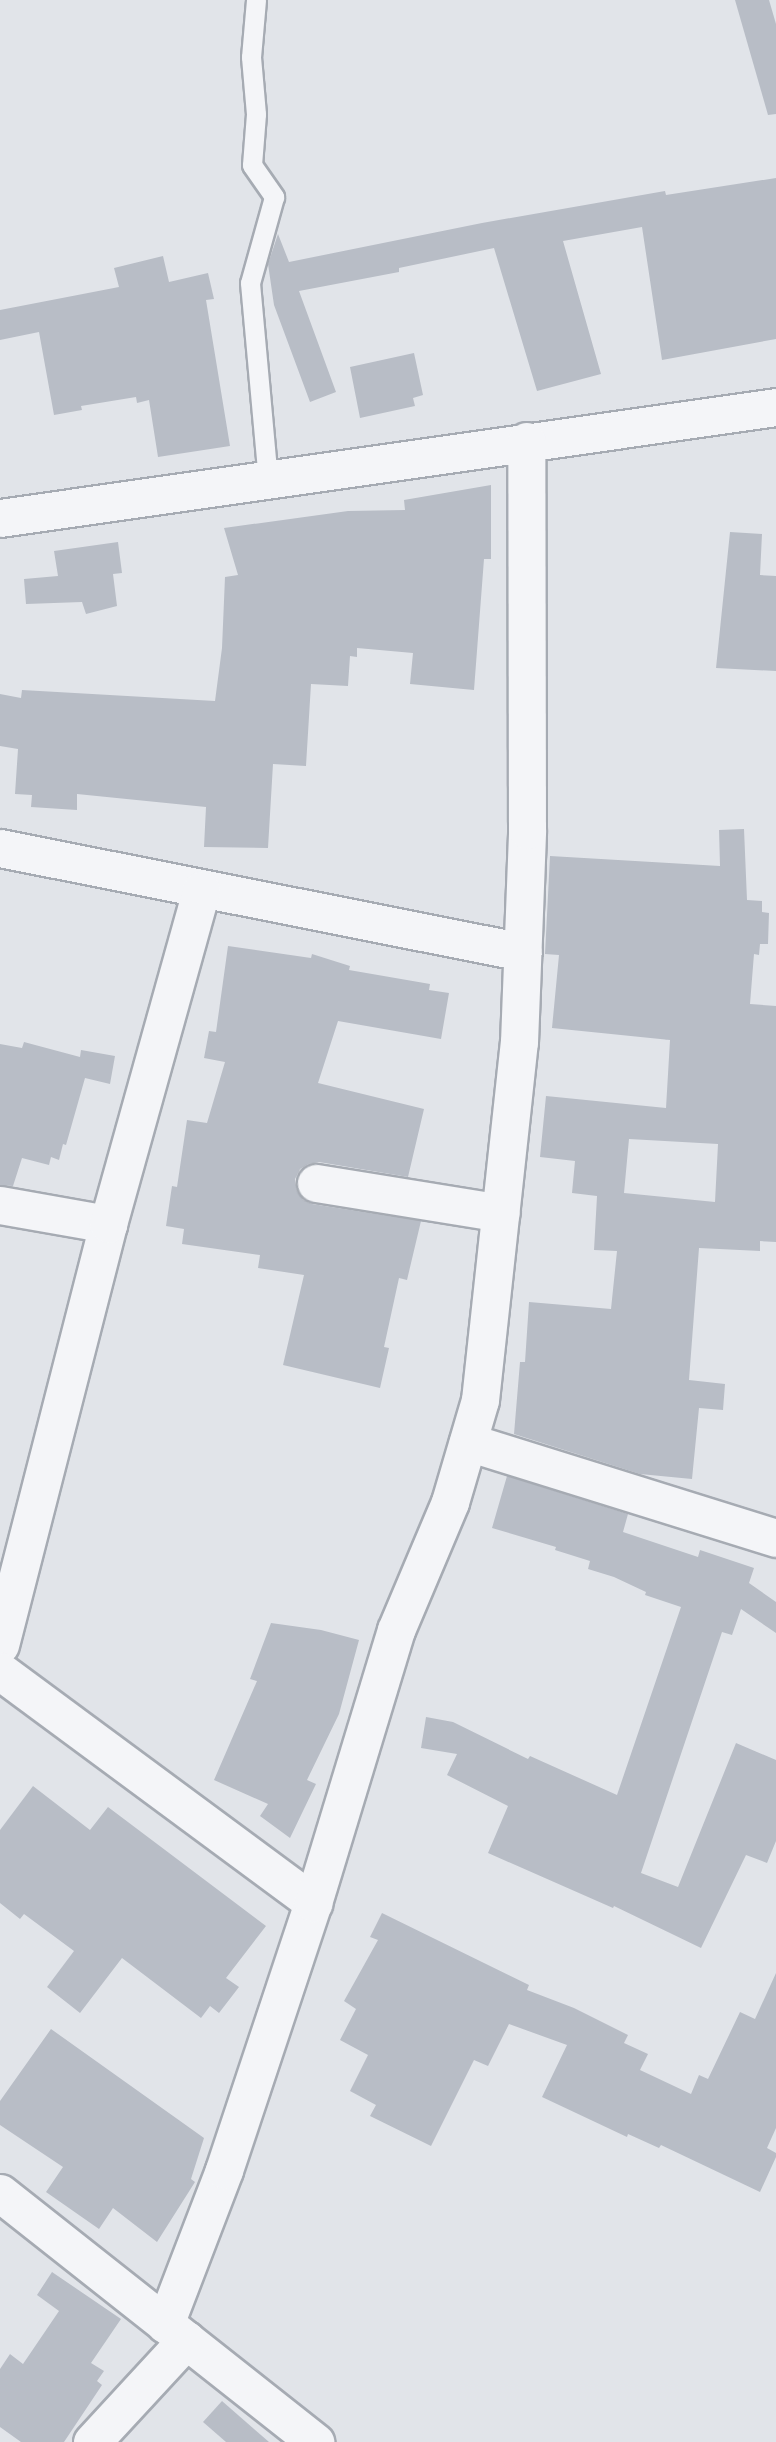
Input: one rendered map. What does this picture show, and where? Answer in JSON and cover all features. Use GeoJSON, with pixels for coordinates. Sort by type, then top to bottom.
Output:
{"type":"FeatureCollection","features":[{"type":"Feature","properties":{"kind":"street"},"geometry":{"type":"LineString","coordinates":[[0,518],[776,407]]}},
{"type":"Feature","properties":{"kind":"street"},"geometry":{"type":"LineString","coordinates":[[92,2442],[176,2332],[224,2170],[313,1903],[396,1630],[450,1502],[480,1400],[519,1042],[527,830],[526,441]]}},
{"type":"Feature","properties":{"kind":"street"},"geometry":{"type":"LineString","coordinates":[[0,848],[523,952]]}},
{"type":"Feature","properties":{"kind":"street"},"geometry":{"type":"LineString","coordinates":[[0,1645],[108,1224],[201,890]]}},
{"type":"Feature","properties":{"kind":"street"},"geometry":{"type":"LineString","coordinates":[[316,1183],[500,1213]]}},
{"type":"Feature","properties":{"kind":"street"},"geometry":{"type":"LineString","coordinates":[[0,1205],[108,1224]]}},
{"type":"Feature","properties":{"kind":"street"},"geometry":{"type":"LineString","coordinates":[[468,1442],[776,1538]]}},
{"type":"Feature","properties":{"kind":"street"},"geometry":{"type":"LineString","coordinates":[[0,1671],[313,1903]]}},
{"type":"Feature","properties":{"kind":"street"},"geometry":{"type":"LineString","coordinates":[[0,2193],[315,2442]]}},
{"type":"Feature","properties":{"kind":"lane"},"geometry":{"type":"LineString","coordinates":[[256,0],[251,57],[256,114],[252,165],[274,197],[250,283],[268,479]]}},
{"type":"Feature","properties":{"kind":"building"},"geometry":{"type":"Polygon","coordinates":[[[735,0],[769,0],[776,24],[776,114],[768,115],[735,0]]]}},
{"type":"Feature","properties":{"kind":"building"},"geometry":{"type":"Polygon","coordinates":[[[776,178],[776,339],[662,360],[642,227],[563,241],[601,374],[537,391],[494,248],[399,268],[399,272],[299,291],[336,392],[310,402],[274,305],[268,264],[278,234],[289,262],[482,223],[665,191],[666,195],[776,178]]]}},
{"type":"Feature","properties":{"kind":"building"},"geometry":{"type":"Polygon","coordinates":[[[163,256],[169,282],[208,273],[214,299],[206,300],[230,446],[158,457],[149,400],[137,403],[136,397],[81,406],[82,410],[54,415],[39,332],[0,340],[0,310],[119,287],[114,268],[163,256]]]}},
{"type":"Feature","properties":{"kind":"building"},"geometry":{"type":"Polygon","coordinates":[[[414,353],[423,395],[413,398],[415,406],[360,418],[350,367],[414,353]]]}},
{"type":"Feature","properties":{"kind":"building"},"geometry":{"type":"Polygon","coordinates":[[[491,485],[491,559],[484,559],[474,690],[410,684],[413,653],[357,648],[357,657],[350,656],[348,686],[311,684],[306,766],[273,764],[268,848],[204,847],[206,807],[77,794],[77,810],[31,807],[32,795],[15,794],[18,749],[0,746],[0,694],[21,698],[22,690],[215,701],[222,648],[225,577],[238,575],[224,528],[348,511],[405,510],[404,500],[491,485]]]}},
{"type":"Feature","properties":{"kind":"building"},"geometry":{"type":"Polygon","coordinates":[[[730,532],[762,534],[760,575],[776,576],[776,671],[716,668],[730,532]]]}},
{"type":"Feature","properties":{"kind":"building"},"geometry":{"type":"Polygon","coordinates":[[[118,542],[122,573],[113,574],[117,606],[86,614],[82,602],[26,604],[24,579],[58,576],[54,551],[118,542]]]}},
{"type":"Feature","properties":{"kind":"building"},"geometry":{"type":"Polygon","coordinates":[[[744,829],[747,900],[762,901],[762,912],[769,913],[768,944],[760,944],[759,955],[754,954],[750,1004],[776,1006],[776,1242],[760,1241],[760,1251],[699,1248],[689,1380],[725,1384],[723,1410],[699,1408],[692,1479],[640,1474],[514,1434],[520,1362],[525,1362],[529,1302],[611,1309],[617,1251],[594,1250],[597,1196],[572,1193],[575,1161],[540,1157],[546,1096],[666,1108],[670,1040],[552,1028],[559,955],[545,954],[550,856],[720,866],[719,830],[744,829]],[[629,1139],[624,1193],[715,1202],[718,1144],[629,1139]]]}},
{"type":"Feature","properties":{"kind":"building"},"geometry":{"type":"Polygon","coordinates":[[[228,946],[311,958],[312,954],[350,966],[349,970],[430,984],[429,990],[449,993],[441,1039],[338,1021],[318,1083],[424,1109],[408,1177],[319,1162],[300,1169],[295,1179],[297,1191],[303,1200],[312,1204],[421,1221],[407,1280],[399,1278],[384,1347],[389,1348],[380,1388],[283,1365],[304,1275],[258,1268],[260,1255],[182,1244],[184,1229],[166,1226],[172,1186],[177,1187],[187,1120],[207,1123],[225,1062],[204,1058],[209,1031],[216,1032],[228,946]]]}},
{"type":"Feature","properties":{"kind":"building"},"geometry":{"type":"Polygon","coordinates":[[[24,1042],[80,1057],[81,1050],[115,1056],[110,1084],[85,1078],[66,1145],[63,1144],[59,1160],[51,1157],[49,1165],[22,1158],[13,1186],[0,1185],[0,1044],[22,1048],[24,1042]]]}},
{"type":"Feature","properties":{"kind":"building"},"geometry":{"type":"Polygon","coordinates":[[[507,1476],[628,1514],[623,1532],[698,1557],[700,1550],[754,1568],[749,1583],[776,1602],[776,1633],[741,1609],[732,1635],[722,1632],[641,1873],[678,1887],[736,1743],[776,1760],[776,1841],[767,1863],[746,1855],[701,1948],[614,1906],[613,1908],[488,1853],[508,1806],[447,1775],[457,1754],[421,1748],[426,1717],[453,1722],[528,1759],[530,1756],[617,1795],[681,1607],[645,1595],[646,1592],[614,1577],[588,1569],[590,1561],[555,1550],[556,1547],[492,1528],[507,1476]]]}},
{"type":"Feature","properties":{"kind":"building"},"geometry":{"type":"Polygon","coordinates":[[[271,1623],[321,1630],[359,1640],[339,1714],[307,1780],[316,1784],[290,1838],[260,1816],[268,1804],[214,1780],[257,1681],[250,1679],[271,1623]]]}},
{"type":"Feature","properties":{"kind":"building"},"geometry":{"type":"Polygon","coordinates":[[[33,1786],[90,1830],[108,1807],[266,1926],[226,1978],[239,1987],[219,2013],[210,2006],[201,2018],[122,1958],[80,2013],[47,1987],[74,1951],[24,1914],[20,1919],[0,1903],[0,1830],[33,1786]]]}},
{"type":"Feature","properties":{"kind":"building"},"geometry":{"type":"Polygon","coordinates":[[[382,1913],[529,1985],[527,1990],[574,2008],[628,2035],[624,2043],[648,2054],[640,2070],[691,2094],[699,2075],[708,2079],[740,2012],[755,2019],[776,1973],[776,2128],[767,2148],[776,2153],[776,2157],[760,2192],[661,2145],[659,2148],[628,2134],[627,2137],[542,2097],[567,2045],[509,2024],[488,2066],[474,2060],[431,2146],[370,2116],[376,2105],[350,2091],[368,2055],[340,2040],[356,2009],[344,2001],[378,1940],[370,1937],[382,1913]]]}},
{"type":"Feature","properties":{"kind":"building"},"geometry":{"type":"Polygon","coordinates":[[[51,2029],[204,2138],[191,2179],[195,2182],[157,2242],[113,2208],[99,2229],[46,2192],[63,2167],[0,2125],[0,2101],[51,2029]]]}},
{"type":"Feature","properties":{"kind":"building"},"geometry":{"type":"Polygon","coordinates":[[[52,2272],[121,2319],[91,2363],[104,2371],[97,2381],[102,2385],[64,2442],[21,2442],[0,2427],[0,2369],[10,2354],[23,2364],[59,2311],[37,2295],[52,2272]]]}},
{"type":"Feature","properties":{"kind":"building"},"geometry":{"type":"Polygon","coordinates":[[[222,2401],[269,2442],[226,2442],[203,2422],[222,2401]]]}}]}
